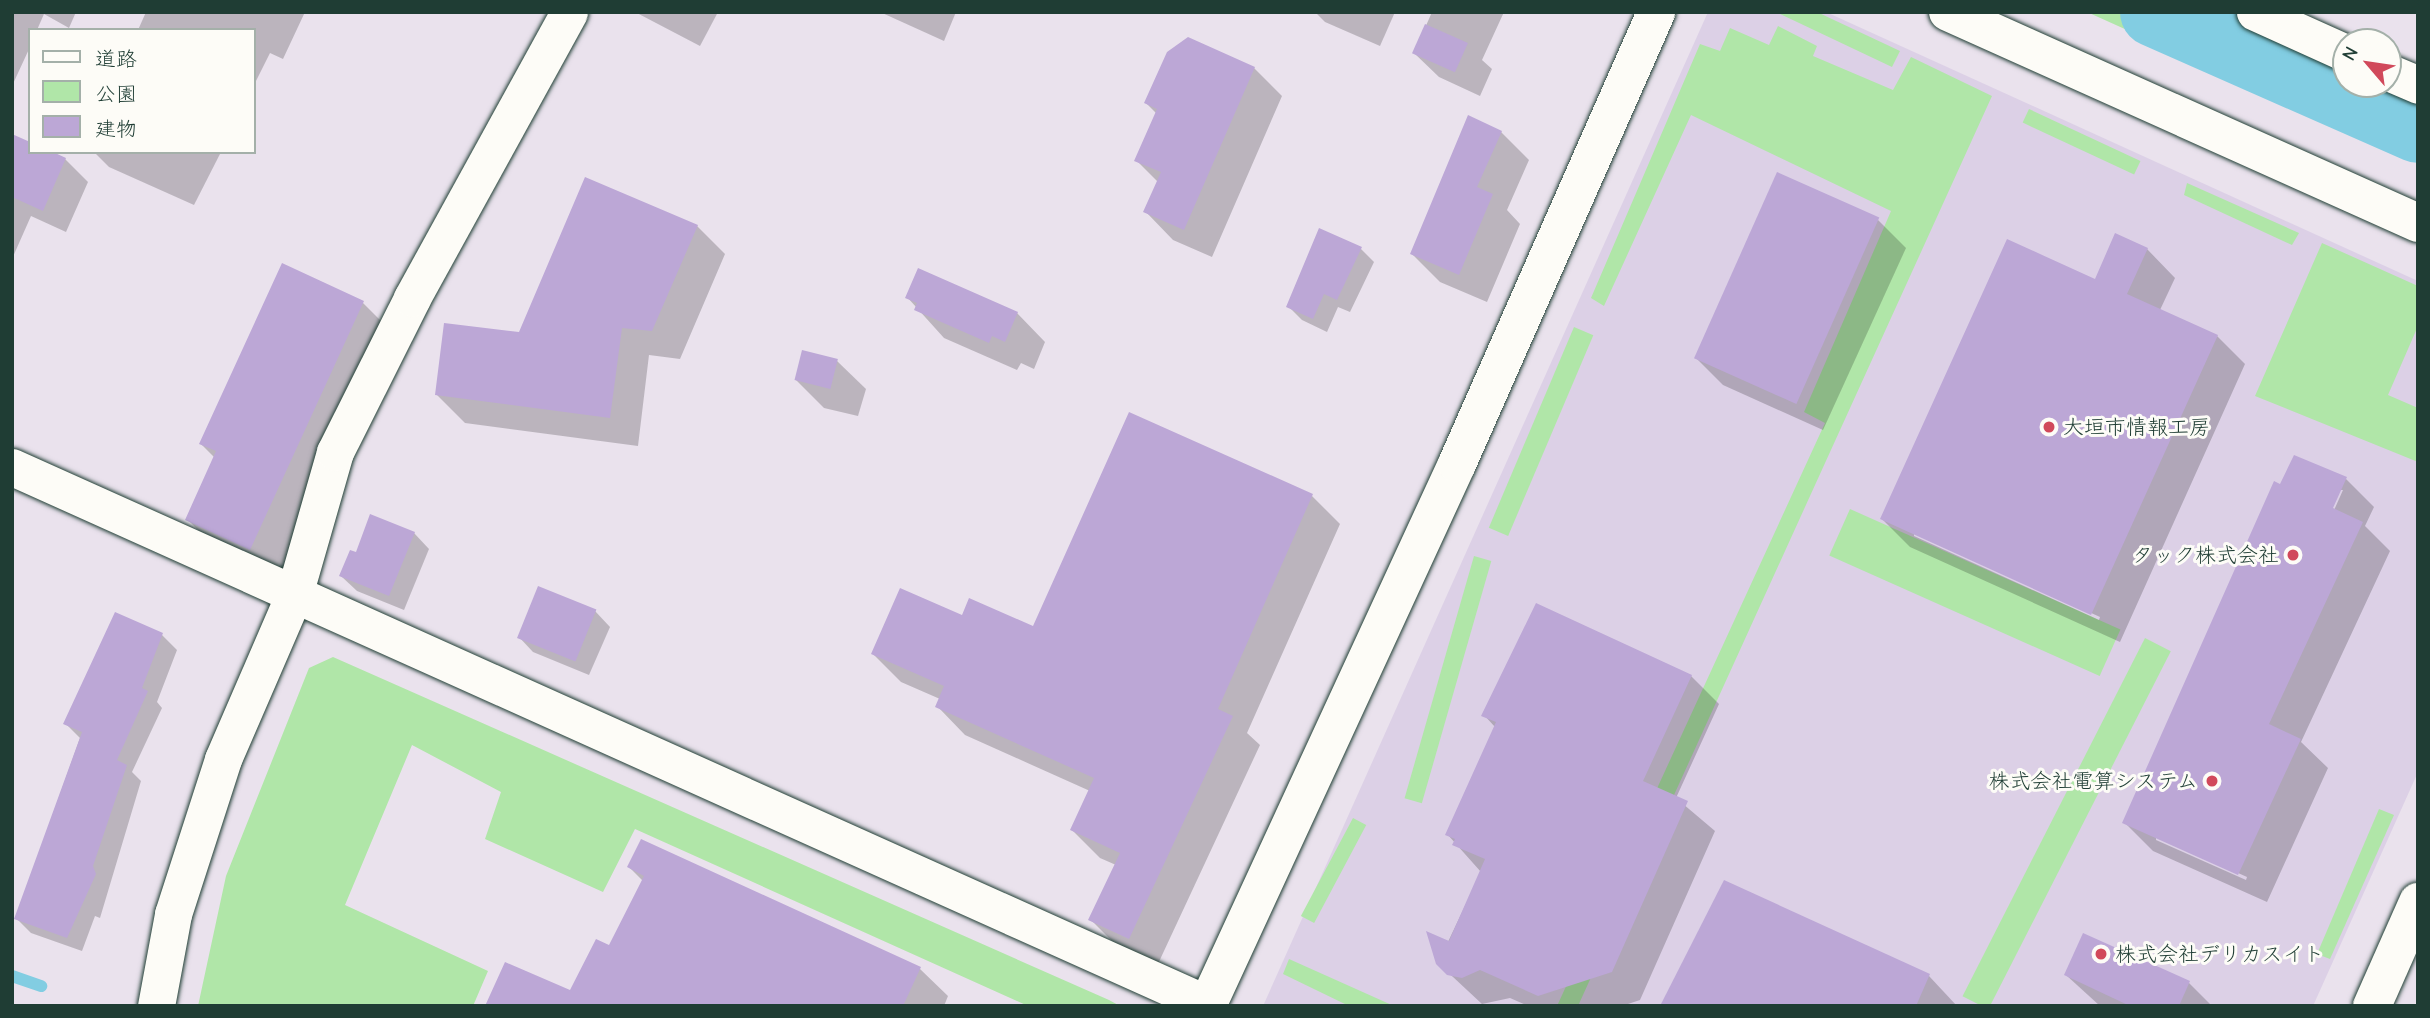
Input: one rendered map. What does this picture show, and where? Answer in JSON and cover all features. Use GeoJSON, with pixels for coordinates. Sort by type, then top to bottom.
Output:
{"type":"FeatureCollection","features":[{"type":"Feature","properties":{"kind":"street"},"geometry":{"type":"LineString","coordinates":[[156,1006],[173,914],[223,759],[294,595],[335,452],[418,286],[569,12]]}},
{"type":"Feature","properties":{"kind":"street"},"geometry":{"type":"LineString","coordinates":[[12,467],[1207,1005],[1457,464],[1656,12]]}},
{"type":"Feature","properties":{"kind":"street"},"geometry":{"type":"LineString","coordinates":[[1948,12],[2418,223]]}},
{"type":"Feature","properties":{"kind":"street"},"geometry":{"type":"LineString","coordinates":[[2255,12],[2332,47]]}},
{"type":"Feature","properties":{"kind":"street"},"geometry":{"type":"LineString","coordinates":[[2372,1006],[2418,902]]}},
{"type":"Feature","properties":{"kind":"shaded area"},"geometry":{"type":"Polygon","coordinates":[[[1708,12],[1826,12],[2418,281],[2418,772],[2313,1006],[1263,1006],[1708,12]]]}},
{"type":"Feature","properties":{"kind":"green space"},"geometry":{"type":"Polygon","coordinates":[[[1776,12],[1817,12],[1900,51],[1892,67],[1776,12]]]}},
{"type":"Feature","properties":{"kind":"green space"},"geometry":{"type":"Polygon","coordinates":[[[2087,12],[2218,12],[2332,63],[2332,98],[2402,98],[2402,94],[2418,101],[2418,161],[2087,12]]]}},
{"type":"Feature","properties":{"kind":"green space"},"geometry":{"type":"Polygon","coordinates":[[[1778,26],[1817,46],[1813,56],[1893,90],[1911,57],[1992,96],[1578,1006],[1557,1006],[1825,423],[1804,412],[1891,211],[1691,115],[1604,306],[1591,298],[1700,44],[1720,51],[1730,28],[1769,45],[1778,26]]]}},
{"type":"Feature","properties":{"kind":"green space"},"geometry":{"type":"Polygon","coordinates":[[[2029,109],[2140,161],[2134,175],[2023,123],[2029,109]]]}},
{"type":"Feature","properties":{"kind":"green space"},"geometry":{"type":"Polygon","coordinates":[[[2187,183],[2299,233],[2292,245],[2184,195],[2187,183]]]}},
{"type":"Feature","properties":{"kind":"green space"},"geometry":{"type":"Polygon","coordinates":[[[2322,243],[2418,286],[2418,326],[2388,395],[2418,408],[2418,462],[2255,396],[2322,243]]]}},
{"type":"Feature","properties":{"kind":"green space"},"geometry":{"type":"Polygon","coordinates":[[[1574,327],[1593,335],[1508,536],[1489,528],[1574,327]]]}},
{"type":"Feature","properties":{"kind":"green space"},"geometry":{"type":"Polygon","coordinates":[[[1850,509],[2120,629],[2100,676],[1829,556],[1850,509]]]}},
{"type":"Feature","properties":{"kind":"green space"},"geometry":{"type":"Polygon","coordinates":[[[1474,556],[1491,561],[1422,803],[1405,798],[1474,556]]]}},
{"type":"Feature","properties":{"kind":"green space"},"geometry":{"type":"Polygon","coordinates":[[[2145,638],[2171,651],[1990,1006],[1982,1006],[1962,996],[2145,638]]]}},
{"type":"Feature","properties":{"kind":"green space"},"geometry":{"type":"Polygon","coordinates":[[[333,657],[1120,1006],[1028,1006],[635,829],[603,892],[485,839],[501,792],[412,745],[345,905],[488,971],[473,1006],[198,1006],[226,876],[309,668],[333,657]]]}},
{"type":"Feature","properties":{"kind":"green space"},"geometry":{"type":"Polygon","coordinates":[[[2379,809],[2394,815],[2330,959],[2317,954],[2379,809]]]}},
{"type":"Feature","properties":{"kind":"green space"},"geometry":{"type":"Polygon","coordinates":[[[1353,818],[1366,825],[1314,923],[1301,916],[1353,818]]]}},
{"type":"Feature","properties":{"kind":"green space"},"geometry":{"type":"Polygon","coordinates":[[[1289,959],[1394,1006],[1349,1006],[1283,974],[1289,959]]]}},
{"type":"Feature","properties":{"kind":"building"},"geometry":{"type":"Polygon","coordinates":[[[1425,24],[1468,43],[1455,72],[1412,53],[1425,24]]]}},
{"type":"Feature","properties":{"kind":"building"},"geometry":{"type":"Polygon","coordinates":[[[1188,37],[1255,67],[1184,230],[1143,212],[1161,172],[1134,161],[1157,109],[1144,103],[1167,52],[1188,37]]]}},
{"type":"Feature","properties":{"kind":"building"},"geometry":{"type":"Polygon","coordinates":[[[1468,115],[1502,131],[1477,187],[1493,194],[1459,275],[1410,254],[1468,115]]]}},
{"type":"Feature","properties":{"kind":"building"},"geometry":{"type":"Polygon","coordinates":[[[12,134],[28,141],[28,154],[57,154],[66,158],[43,211],[12,197],[12,134]]]}},
{"type":"Feature","properties":{"kind":"building"},"geometry":{"type":"Polygon","coordinates":[[[1777,172],[1879,218],[1796,404],[1694,358],[1777,172]]]}},
{"type":"Feature","properties":{"kind":"building"},"geometry":{"type":"Polygon","coordinates":[[[585,177],[698,225],[652,331],[622,328],[610,418],[435,395],[444,323],[519,332],[585,177]]]}},
{"type":"Feature","properties":{"kind":"building"},"geometry":{"type":"Polygon","coordinates":[[[1319,228],[1362,247],[1337,300],[1324,294],[1313,319],[1286,307],[1319,228]]]}},
{"type":"Feature","properties":{"kind":"building","name":"大垣市情報工房"},"geometry":{"type":"Polygon","coordinates":[[[2115,233],[2148,248],[2127,294],[2218,335],[2091,615],[1880,519],[2007,239],[2095,279],[2115,233]]]}},
{"type":"Feature","properties":{"kind":"building"},"geometry":{"type":"Polygon","coordinates":[[[282,263],[364,301],[250,550],[185,520],[216,451],[199,444],[282,263]]]}},
{"type":"Feature","properties":{"kind":"building"},"geometry":{"type":"Polygon","coordinates":[[[918,268],[1018,312],[1005,342],[992,336],[989,343],[914,310],[917,303],[905,298],[918,268]]]}},
{"type":"Feature","properties":{"kind":"building"},"geometry":{"type":"Polygon","coordinates":[[[802,350],[838,359],[830,389],[795,380],[802,350]]]}},
{"type":"Feature","properties":{"kind":"building"},"geometry":{"type":"Polygon","coordinates":[[[1129,412],[1313,494],[1218,709],[1233,716],[1129,939],[1088,920],[1120,853],[1070,830],[1094,778],[935,707],[944,686],[871,654],[900,588],[962,615],[969,598],[1033,626],[1129,412]]]}},
{"type":"Feature","properties":{"kind":"building"},"geometry":{"type":"Polygon","coordinates":[[[2294,455],[2347,477],[2333,508],[2363,522],[2269,724],[2301,739],[2238,875],[2122,823],[2274,481],[2280,484],[2294,455]]]}},
{"type":"Feature","properties":{"kind":"building"},"geometry":{"type":"Polygon","coordinates":[[[370,514],[415,532],[389,596],[339,576],[350,550],[356,552],[370,514]]]}},
{"type":"Feature","properties":{"kind":"building"},"geometry":{"type":"Polygon","coordinates":[[[538,586],[596,610],[575,662],[517,638],[538,586]]]}},
{"type":"Feature","properties":{"kind":"building"},"geometry":{"type":"Polygon","coordinates":[[[1536,603],[1692,675],[1643,781],[1688,801],[1612,972],[1538,996],[1480,970],[1462,978],[1447,975],[1436,964],[1426,931],[1449,941],[1485,859],[1452,845],[1455,839],[1445,835],[1496,722],[1481,716],[1536,603]]]}},
{"type":"Feature","properties":{"kind":"building"},"geometry":{"type":"Polygon","coordinates":[[[115,612],[163,633],[142,688],[148,691],[117,760],[127,765],[93,866],[96,874],[67,938],[14,919],[82,732],[63,724],[115,612]]]}},
{"type":"Feature","properties":{"kind":"building"},"geometry":{"type":"Polygon","coordinates":[[[641,839],[921,967],[903,1006],[485,1006],[505,962],[570,990],[596,939],[609,945],[644,876],[627,867],[641,839]]]}},
{"type":"Feature","properties":{"kind":"building"},"geometry":{"type":"Polygon","coordinates":[[[1724,880],[1930,974],[1916,1006],[1660,1006],[1724,880]]]}},
{"type":"Feature","properties":{"kind":"building","name":"株式会社デリカスイト"},"geometry":{"type":"Polygon","coordinates":[[[2083,933],[2190,981],[2179,1006],[2130,1006],[2064,975],[2083,933]]]}},
{"type":"Feature","properties":{"kind":"waterway"},"geometry":{"type":"LineString","coordinates":[[2155,12],[2418,128]]}},
{"type":"Feature","properties":{"kind":"waterway"},"geometry":{"type":"LineString","coordinates":[[12,976],[41,986]]}},
{"type":"Feature","properties":{"kind":"place","name":"大垣市情報工房"},"geometry":{"type":"Point","coordinates":[2049,427]}},
{"type":"Feature","properties":{"kind":"place","name":"タック株式会社"},"geometry":{"type":"Point","coordinates":[2293,555]}},
{"type":"Feature","properties":{"kind":"place","name":"株式会社電算システム"},"geometry":{"type":"Point","coordinates":[2212,781]}},
{"type":"Feature","properties":{"kind":"place","name":"株式会社デリカスイト"},"geometry":{"type":"Point","coordinates":[2101,954]}}]}
